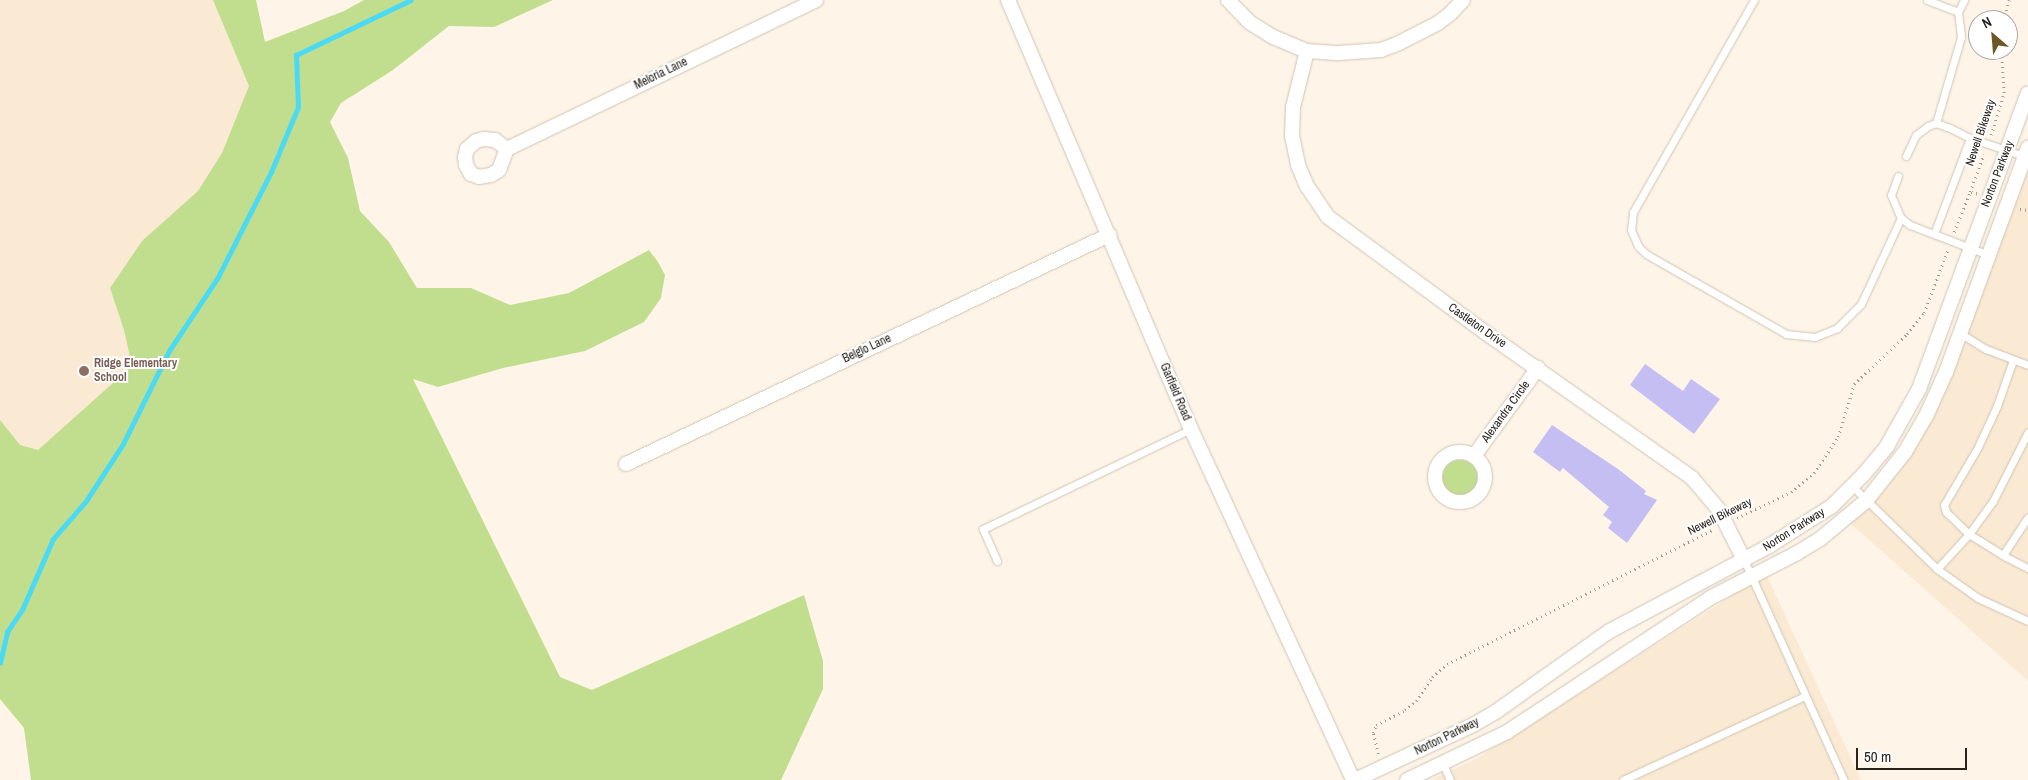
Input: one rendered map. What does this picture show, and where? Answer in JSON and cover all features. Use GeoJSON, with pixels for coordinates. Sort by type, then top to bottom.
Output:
{"type":"FeatureCollection","features":[{"type":"Feature","properties":{"kind":"street","name":"Meloria Lane"},"geometry":{"type":"LineString","coordinates":[[507,149],[816,0]]}},
{"type":"Feature","properties":{"kind":"street","name":"Garfield Road"},"geometry":{"type":"LineString","coordinates":[[1008,0],[1191,429],[1354,780]]}},
{"type":"Feature","properties":{"kind":"street"},"geometry":{"type":"LineString","coordinates":[[1228,0],[1249,22],[1264,31],[1307,51],[1339,53],[1381,50],[1415,36],[1438,23],[1450,14],[1463,0]]}},
{"type":"Feature","properties":{"kind":"street","name":"Castleton Drive"},"geometry":{"type":"LineString","coordinates":[[1307,51],[1293,107],[1292,136],[1298,165],[1316,202],[1335,224],[1692,478],[1714,502],[1744,560]]}},
{"type":"Feature","properties":{"kind":"street","name":"Norton Parkway"},"geometry":{"type":"LineString","coordinates":[[1354,780],[1473,726],[1527,691],[1608,632],[1744,560],[1832,506],[1852,486],[1887,446],[1919,388],[2028,93]]}},
{"type":"Feature","properties":{"kind":"street","name":"Norton Parkway"},"geometry":{"type":"LineString","coordinates":[[1407,780],[1507,732],[1657,631],[1710,598],[1820,539],[1866,501],[1905,452],[1927,414],[2027,154]]}},
{"type":"Feature","properties":{"kind":"street","name":"Belglo Lane"},"geometry":{"type":"LineString","coordinates":[[626,464],[1109,235]]}},
{"type":"Feature","properties":{"kind":"street","name":"Alexandra Circle"},"geometry":{"type":"LineString","coordinates":[[1474,456],[1538,368]]}},
{"type":"Feature","properties":{"kind":"lane"},"geometry":{"type":"LineString","coordinates":[[1754,0],[1633,212],[1631,230],[1638,246],[1646,254],[1786,334],[1815,337],[1837,328],[1862,304],[1901,218]]}},
{"type":"Feature","properties":{"kind":"lane"},"geometry":{"type":"LineString","coordinates":[[1926,0],[1958,12]]}},
{"type":"Feature","properties":{"kind":"lane"},"geometry":{"type":"LineString","coordinates":[[1936,124],[1961,37],[1958,12],[1964,0]]}},
{"type":"Feature","properties":{"kind":"lane"},"geometry":{"type":"LineString","coordinates":[[1906,156],[1916,135],[1928,126],[1936,124],[1953,129],[1970,138],[2027,154]]}},
{"type":"Feature","properties":{"kind":"lane"},"geometry":{"type":"LineString","coordinates":[[1934,234],[1970,138]]}},
{"type":"Feature","properties":{"kind":"lane"},"geometry":{"type":"LineString","coordinates":[[1898,176],[1891,195],[1901,218],[1910,225],[1971,249],[1989,254]]}},
{"type":"Feature","properties":{"kind":"lane"},"geometry":{"type":"LineString","coordinates":[[1960,332],[1986,349],[2028,365]]}},
{"type":"Feature","properties":{"kind":"lane"},"geometry":{"type":"LineString","coordinates":[[2013,360],[1997,406],[1978,447],[1944,505],[1946,512],[1969,534],[2003,556],[2028,568]]}},
{"type":"Feature","properties":{"kind":"lane"},"geometry":{"type":"LineString","coordinates":[[997,561],[983,529],[1191,429]]}},
{"type":"Feature","properties":{"kind":"lane"},"geometry":{"type":"LineString","coordinates":[[1937,569],[1969,534],[1993,501],[2028,432]]}},
{"type":"Feature","properties":{"kind":"lane"},"geometry":{"type":"LineString","coordinates":[[1852,486],[1937,569],[1978,598],[2028,621]]}},
{"type":"Feature","properties":{"kind":"lane"},"geometry":{"type":"LineString","coordinates":[[2003,556],[2028,517]]}},
{"type":"Feature","properties":{"kind":"lane"},"geometry":{"type":"LineString","coordinates":[[1744,560],[1844,780]]}},
{"type":"Feature","properties":{"kind":"lane"},"geometry":{"type":"LineString","coordinates":[[1623,780],[1806,696]]}},
{"type":"Feature","properties":{"kind":"lane"},"geometry":{"type":"LineString","coordinates":[[1442,764],[1450,780]]}},
{"type":"Feature","properties":{"kind":"path","name":"Newell Bikeway"},"geometry":{"type":"LineString","coordinates":[[1377,752],[1373,733],[1376,725],[1405,710],[1416,701],[1432,677],[1447,664],[1725,523],[1791,492],[1814,473],[1838,437],[1854,384],[1907,334],[1924,313],[1988,143],[2004,93],[2002,60]]}},
{"type":"Feature","properties":{"kind":"path"},"geometry":{"type":"LineString","coordinates":[[1970,192],[1989,198]]}},
{"type":"Feature","properties":{"kind":"shaded area","name":"Ridge Elementary School"},"geometry":{"type":"Polygon","coordinates":[[[0,0],[228,0],[335,222],[0,519],[0,0]]]}},
{"type":"Feature","properties":{"kind":"shaded area"},"geometry":{"type":"Polygon","coordinates":[[[2028,163],[2028,681],[1850,523],[1936,408],[2028,163]]]}},
{"type":"Feature","properties":{"kind":"shaded area"},"geometry":{"type":"Polygon","coordinates":[[[1766,574],[1861,780],[1430,780],[1476,759],[1766,574]]]}},
{"type":"Feature","properties":{"kind":"green space"},"geometry":{"type":"Polygon","coordinates":[[[213,0],[256,0],[265,42],[344,11],[364,0],[553,0],[494,27],[449,26],[393,70],[341,103],[330,122],[348,158],[360,211],[389,242],[417,288],[471,288],[510,305],[569,293],[649,250],[658,262],[665,275],[661,298],[644,322],[585,351],[503,368],[438,387],[413,379],[560,677],[592,690],[804,595],[823,661],[823,689],[781,780],[31,780],[24,728],[0,699],[0,420],[20,445],[38,450],[132,366],[124,330],[110,288],[142,241],[198,191],[222,153],[249,86],[213,0]]]}},
{"type":"Feature","properties":{"kind":"green space"},"geometry":{"type":"Polygon","coordinates":[[[1460,460],[1467,461],[1473,465],[1477,471],[1477,485],[1473,491],[1467,495],[1460,496],[1453,495],[1447,491],[1443,485],[1442,478],[1443,471],[1447,465],[1453,461],[1460,460]]]}},
{"type":"Feature","properties":{"kind":"building"},"geometry":{"type":"Polygon","coordinates":[[[1645,364],[1683,391],[1691,379],[1720,399],[1694,434],[1630,385],[1645,364]]]}},
{"type":"Feature","properties":{"kind":"building"},"geometry":{"type":"Polygon","coordinates":[[[1552,425],[1618,469],[1646,491],[1644,494],[1657,500],[1627,543],[1608,528],[1612,522],[1603,515],[1609,507],[1563,468],[1560,472],[1533,452],[1552,425]]]}},
{"type":"Feature","properties":{"kind":"waterway"},"geometry":{"type":"LineString","coordinates":[[0,663],[7,632],[22,610],[53,539],[86,501],[123,444],[169,351],[218,277],[271,172],[298,107],[296,55],[411,0]]}},
{"type":"Feature","properties":{"kind":"place","name":"Ridge Elementary School"},"geometry":{"type":"Point","coordinates":[84,371]}}]}
